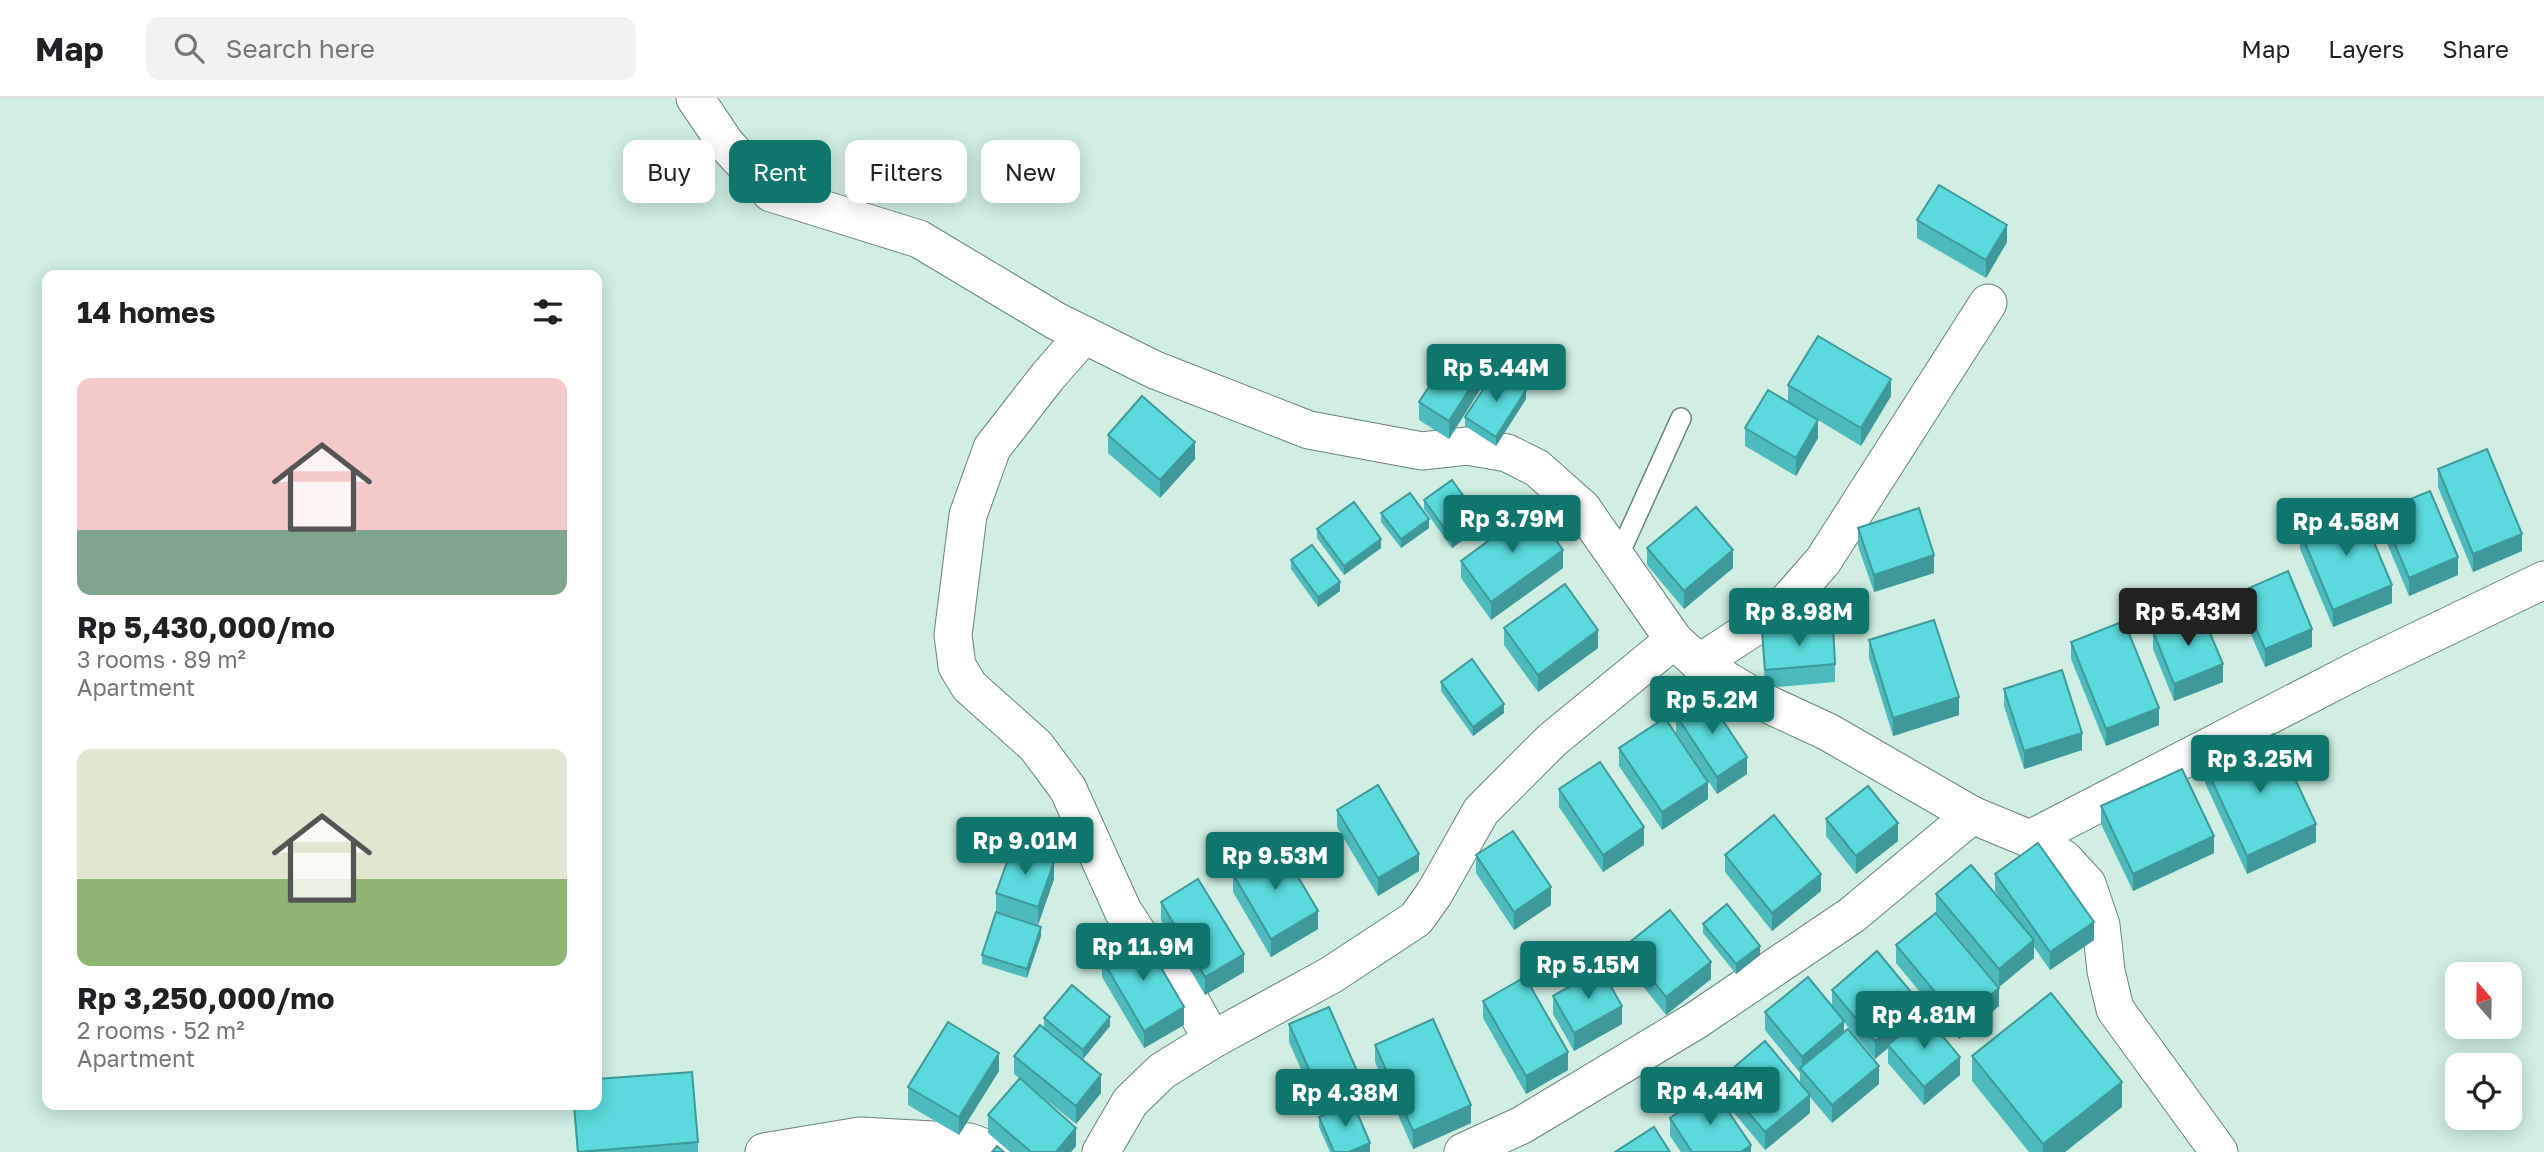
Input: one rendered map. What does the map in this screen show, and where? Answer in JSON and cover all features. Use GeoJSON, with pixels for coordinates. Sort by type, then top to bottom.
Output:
{"type":"FeatureCollection","features":[{"type":"Feature","properties":{"kind":"street"},"geometry":{"type":"LineString","coordinates":[[695,98],[726,144],[771,193],[919,239],[1084,335],[1156,370],[1309,430],[1422,451],[1467,446],[1507,453],[1537,468],[1582,508],[1687,652],[1759,700],[1828,732],[1972,815],[2030,839],[2064,859],[2087,884],[2101,925],[2106,971],[2115,1009],[2219,1152]]}},
{"type":"Feature","properties":{"kind":"street"},"geometry":{"type":"LineString","coordinates":[[1101,1152],[1130,1102],[1163,1071],[1212,1040],[1331,975],[1416,919],[1434,894],[1481,811],[1552,740],[1687,652],[1779,611],[1823,561],[1988,303]]}},
{"type":"Feature","properties":{"kind":"street"},"geometry":{"type":"LineString","coordinates":[[1084,335],[992,448],[968,515],[953,635],[957,666],[969,686],[1036,746],[1068,789],[1123,911],[1142,940],[1189,998],[1212,1040]]}},
{"type":"Feature","properties":{"kind":"street"},"geometry":{"type":"LineString","coordinates":[[2030,839],[2359,669],[2544,580]]}},
{"type":"Feature","properties":{"kind":"street"},"geometry":{"type":"LineString","coordinates":[[1463,1152],[1522,1125],[1695,1021],[1852,915],[1972,815]]}},
{"type":"Feature","properties":{"kind":"street"},"geometry":{"type":"LineString","coordinates":[[764,1152],[860,1136],[969,1142],[997,1152]]}},
{"type":"Feature","properties":{"kind":"lane"},"geometry":{"type":"LineString","coordinates":[[1617,559],[1681,418]]}},
{"type":"Feature","properties":{"kind":"building"},"geometry":{"type":"Polygon","coordinates":[[[1939,185],[2007,225],[1986,260],[1917,220],[1939,185]]]}},
{"type":"Feature","properties":{"kind":"building"},"geometry":{"type":"Polygon","coordinates":[[[1818,336],[1891,379],[1861,428],[1788,385],[1818,336]]]}},
{"type":"Feature","properties":{"kind":"building"},"geometry":{"type":"Polygon","coordinates":[[[1454,349],[1483,368],[1449,421],[1419,402],[1454,349]]]}},
{"type":"Feature","properties":{"kind":"building"},"geometry":{"type":"Polygon","coordinates":[[[1496,370],[1526,390],[1496,437],[1465,417],[1496,370]]]}},
{"type":"Feature","properties":{"kind":"building"},"geometry":{"type":"Polygon","coordinates":[[[1768,390],[1818,420],[1796,458],[1745,428],[1768,390]]]}},
{"type":"Feature","properties":{"kind":"building"},"geometry":{"type":"Polygon","coordinates":[[[1142,396],[1195,442],[1160,480],[1108,435],[1142,396]]]}},
{"type":"Feature","properties":{"kind":"building"},"geometry":{"type":"Polygon","coordinates":[[[2487,449],[2522,534],[2473,554],[2438,469],[2487,449]]]}},
{"type":"Feature","properties":{"kind":"building"},"geometry":{"type":"Polygon","coordinates":[[[1452,480],[1480,519],[1452,539],[1424,500],[1452,480]]]}},
{"type":"Feature","properties":{"kind":"building"},"geometry":{"type":"Polygon","coordinates":[[[2430,491],[2458,557],[2409,578],[2381,511],[2430,491]]]}},
{"type":"Feature","properties":{"kind":"building"},"geometry":{"type":"Polygon","coordinates":[[[1410,493],[1429,519],[1401,539],[1381,513],[1410,493]]]}},
{"type":"Feature","properties":{"kind":"building"},"geometry":{"type":"Polygon","coordinates":[[[1354,502],[1381,539],[1344,566],[1317,529],[1354,502]]]}},
{"type":"Feature","properties":{"kind":"building"},"geometry":{"type":"Polygon","coordinates":[[[1696,507],[1733,550],[1684,591],[1647,548],[1696,507]]]}},
{"type":"Feature","properties":{"kind":"building"},"geometry":{"type":"Polygon","coordinates":[[[2359,507],[2392,585],[2333,610],[2300,531],[2359,507]]]}},
{"type":"Feature","properties":{"kind":"building"},"geometry":{"type":"Polygon","coordinates":[[[1533,508],[1563,550],[1491,602],[1461,561],[1533,508]]]}},
{"type":"Feature","properties":{"kind":"building"},"geometry":{"type":"Polygon","coordinates":[[[1919,508],[1934,555],[1874,575],[1858,528],[1919,508]]]}},
{"type":"Feature","properties":{"kind":"building"},"geometry":{"type":"Polygon","coordinates":[[[1312,545],[1340,582],[1318,597],[1291,560],[1312,545]]]}},
{"type":"Feature","properties":{"kind":"building"},"geometry":{"type":"Polygon","coordinates":[[[2288,571],[2312,629],[2265,649],[2240,592],[2288,571]]]}},
{"type":"Feature","properties":{"kind":"building"},"geometry":{"type":"Polygon","coordinates":[[[1565,584],[1598,630],[1538,675],[1504,628],[1565,584]]]}},
{"type":"Feature","properties":{"kind":"building"},"geometry":{"type":"Polygon","coordinates":[[[2201,612],[2223,664],[2174,684],[2153,631],[2201,612]]]}},
{"type":"Feature","properties":{"kind":"building"},"geometry":{"type":"Polygon","coordinates":[[[1934,620],[1959,697],[1893,718],[1869,640],[1934,620]]]}},
{"type":"Feature","properties":{"kind":"building"},"geometry":{"type":"Polygon","coordinates":[[[2124,621],[2159,708],[2106,729],[2071,642],[2124,621]]]}},
{"type":"Feature","properties":{"kind":"building"},"geometry":{"type":"Polygon","coordinates":[[[1833,626],[1835,664],[1765,670],[1762,631],[1833,626]]]}},
{"type":"Feature","properties":{"kind":"building"},"geometry":{"type":"Polygon","coordinates":[[[1472,659],[1504,704],[1473,727],[1441,682],[1472,659]]]}},
{"type":"Feature","properties":{"kind":"building"},"geometry":{"type":"Polygon","coordinates":[[[2062,670],[2082,733],[2024,751],[2004,689],[2062,670]]]}},
{"type":"Feature","properties":{"kind":"building"},"geometry":{"type":"Polygon","coordinates":[[[1706,695],[1747,757],[1717,777],[1676,715],[1706,695]]]}},
{"type":"Feature","properties":{"kind":"building"},"geometry":{"type":"Polygon","coordinates":[[[1665,718],[1708,782],[1662,812],[1619,748],[1665,718]]]}},
{"type":"Feature","properties":{"kind":"building"},"geometry":{"type":"Polygon","coordinates":[[[2274,734],[2316,824],[2247,856],[2205,766],[2274,734]]]}},
{"type":"Feature","properties":{"kind":"building"},"geometry":{"type":"Polygon","coordinates":[[[1600,762],[1644,827],[1603,855],[1559,789],[1600,762]]]}},
{"type":"Feature","properties":{"kind":"building"},"geometry":{"type":"Polygon","coordinates":[[[2182,769],[2214,836],[2133,874],[2101,806],[2182,769]]]}},
{"type":"Feature","properties":{"kind":"building"},"geometry":{"type":"Polygon","coordinates":[[[1378,785],[1419,854],[1378,878],[1337,810],[1378,785]]]}},
{"type":"Feature","properties":{"kind":"building"},"geometry":{"type":"Polygon","coordinates":[[[1868,786],[1898,823],[1856,856],[1826,819],[1868,786]]]}},
{"type":"Feature","properties":{"kind":"building"},"geometry":{"type":"Polygon","coordinates":[[[1774,815],[1821,874],[1772,913],[1725,855],[1774,815]]]}},
{"type":"Feature","properties":{"kind":"building"},"geometry":{"type":"Polygon","coordinates":[[[1513,831],[1551,887],[1514,912],[1476,855],[1513,831]]]}},
{"type":"Feature","properties":{"kind":"building"},"geometry":{"type":"Polygon","coordinates":[[[2038,843],[2094,922],[2050,952],[1995,874],[2038,843]]]}},
{"type":"Feature","properties":{"kind":"building"},"geometry":{"type":"Polygon","coordinates":[[[1280,846],[1318,911],[1271,939],[1233,874],[1280,846]]]}},
{"type":"Feature","properties":{"kind":"building"},"geometry":{"type":"Polygon","coordinates":[[[1012,848],[1054,862],[1038,907],[996,893],[1012,848]]]}},
{"type":"Feature","properties":{"kind":"building"},"geometry":{"type":"Polygon","coordinates":[[[1971,865],[2034,940],[1999,969],[1936,894],[1971,865]]]}},
{"type":"Feature","properties":{"kind":"building"},"geometry":{"type":"Polygon","coordinates":[[[1198,879],[1244,954],[1205,977],[1161,902],[1198,879]]]}},
{"type":"Feature","properties":{"kind":"building"},"geometry":{"type":"Polygon","coordinates":[[[1727,904],[1760,946],[1736,964],[1703,924],[1727,904]]]}},
{"type":"Feature","properties":{"kind":"building"},"geometry":{"type":"Polygon","coordinates":[[[1670,910],[1711,962],[1666,997],[1625,946],[1670,910]]]}},
{"type":"Feature","properties":{"kind":"building"},"geometry":{"type":"Polygon","coordinates":[[[996,912],[1041,927],[1027,969],[982,955],[996,912]]]}},
{"type":"Feature","properties":{"kind":"building"},"geometry":{"type":"Polygon","coordinates":[[[1936,913],[1999,988],[1959,1021],[1896,945],[1936,913]]]}},
{"type":"Feature","properties":{"kind":"building"},"geometry":{"type":"Polygon","coordinates":[[[1142,935],[1184,1007],[1144,1031],[1102,959],[1142,935]]]}},
{"type":"Feature","properties":{"kind":"building"},"geometry":{"type":"Polygon","coordinates":[[[1877,951],[1921,1004],[1875,1041],[1832,990],[1877,951]]]}},
{"type":"Feature","properties":{"kind":"building"},"geometry":{"type":"Polygon","coordinates":[[[1601,969],[1622,1006],[1574,1033],[1553,996],[1601,969]]]}},
{"type":"Feature","properties":{"kind":"building"},"geometry":{"type":"Polygon","coordinates":[[[1525,977],[1568,1052],[1526,1076],[1483,1001],[1525,977]]]}},
{"type":"Feature","properties":{"kind":"building"},"geometry":{"type":"Polygon","coordinates":[[[1808,977],[1844,1021],[1802,1057],[1765,1012],[1808,977]]]}},
{"type":"Feature","properties":{"kind":"building"},"geometry":{"type":"Polygon","coordinates":[[[1072,985],[1110,1017],[1083,1050],[1044,1018],[1072,985]]]}},
{"type":"Feature","properties":{"kind":"building"},"geometry":{"type":"Polygon","coordinates":[[[2051,993],[2122,1082],[2043,1144],[1972,1056],[2051,993]]]}},
{"type":"Feature","properties":{"kind":"building"},"geometry":{"type":"Polygon","coordinates":[[[1329,1007],[1361,1080],[1321,1097],[1289,1024],[1329,1007]]]}},
{"type":"Feature","properties":{"kind":"building"},"geometry":{"type":"Polygon","coordinates":[[[1925,1015],[1960,1057],[1924,1087],[1888,1045],[1925,1015]]]}},
{"type":"Feature","properties":{"kind":"building"},"geometry":{"type":"Polygon","coordinates":[[[1433,1019],[1471,1105],[1413,1131],[1375,1045],[1433,1019]]]}},
{"type":"Feature","properties":{"kind":"building"},"geometry":{"type":"Polygon","coordinates":[[[948,1022],[999,1053],[959,1117],[908,1087],[948,1022]]]}},
{"type":"Feature","properties":{"kind":"building"},"geometry":{"type":"Polygon","coordinates":[[[1040,1025],[1101,1075],[1076,1106],[1014,1056],[1040,1025]]]}},
{"type":"Feature","properties":{"kind":"building"},"geometry":{"type":"Polygon","coordinates":[[[1848,1029],[1879,1066],[1832,1105],[1800,1068],[1848,1029]]]}},
{"type":"Feature","properties":{"kind":"building"},"geometry":{"type":"Polygon","coordinates":[[[1765,1041],[1810,1095],[1765,1132],[1720,1079],[1765,1041]]]}},
{"type":"Feature","properties":{"kind":"building"},"geometry":{"type":"Polygon","coordinates":[[[692,1072],[698,1142],[578,1152],[574,1110],[602,1110],[602,1079],[692,1072]]]}},
{"type":"Feature","properties":{"kind":"building"},"geometry":{"type":"Polygon","coordinates":[[[1020,1078],[1076,1128],[1056,1152],[1031,1152],[988,1115],[1020,1078]]]}},
{"type":"Feature","properties":{"kind":"building"},"geometry":{"type":"Polygon","coordinates":[[[1713,1089],[1751,1145],[1741,1152],[1692,1152],[1670,1118],[1713,1089]]]}},
{"type":"Feature","properties":{"kind":"building"},"geometry":{"type":"Polygon","coordinates":[[[1353,1103],[1370,1143],[1349,1152],[1334,1152],[1319,1117],[1353,1103]]]}},
{"type":"Feature","properties":{"kind":"building"},"geometry":{"type":"Polygon","coordinates":[[[1654,1127],[1670,1152],[1615,1152],[1654,1127]]]}},
{"type":"Feature","properties":{"kind":"building"},"geometry":{"type":"Polygon","coordinates":[[[997,1146],[1004,1152],[992,1152],[997,1146]]]}}]}
